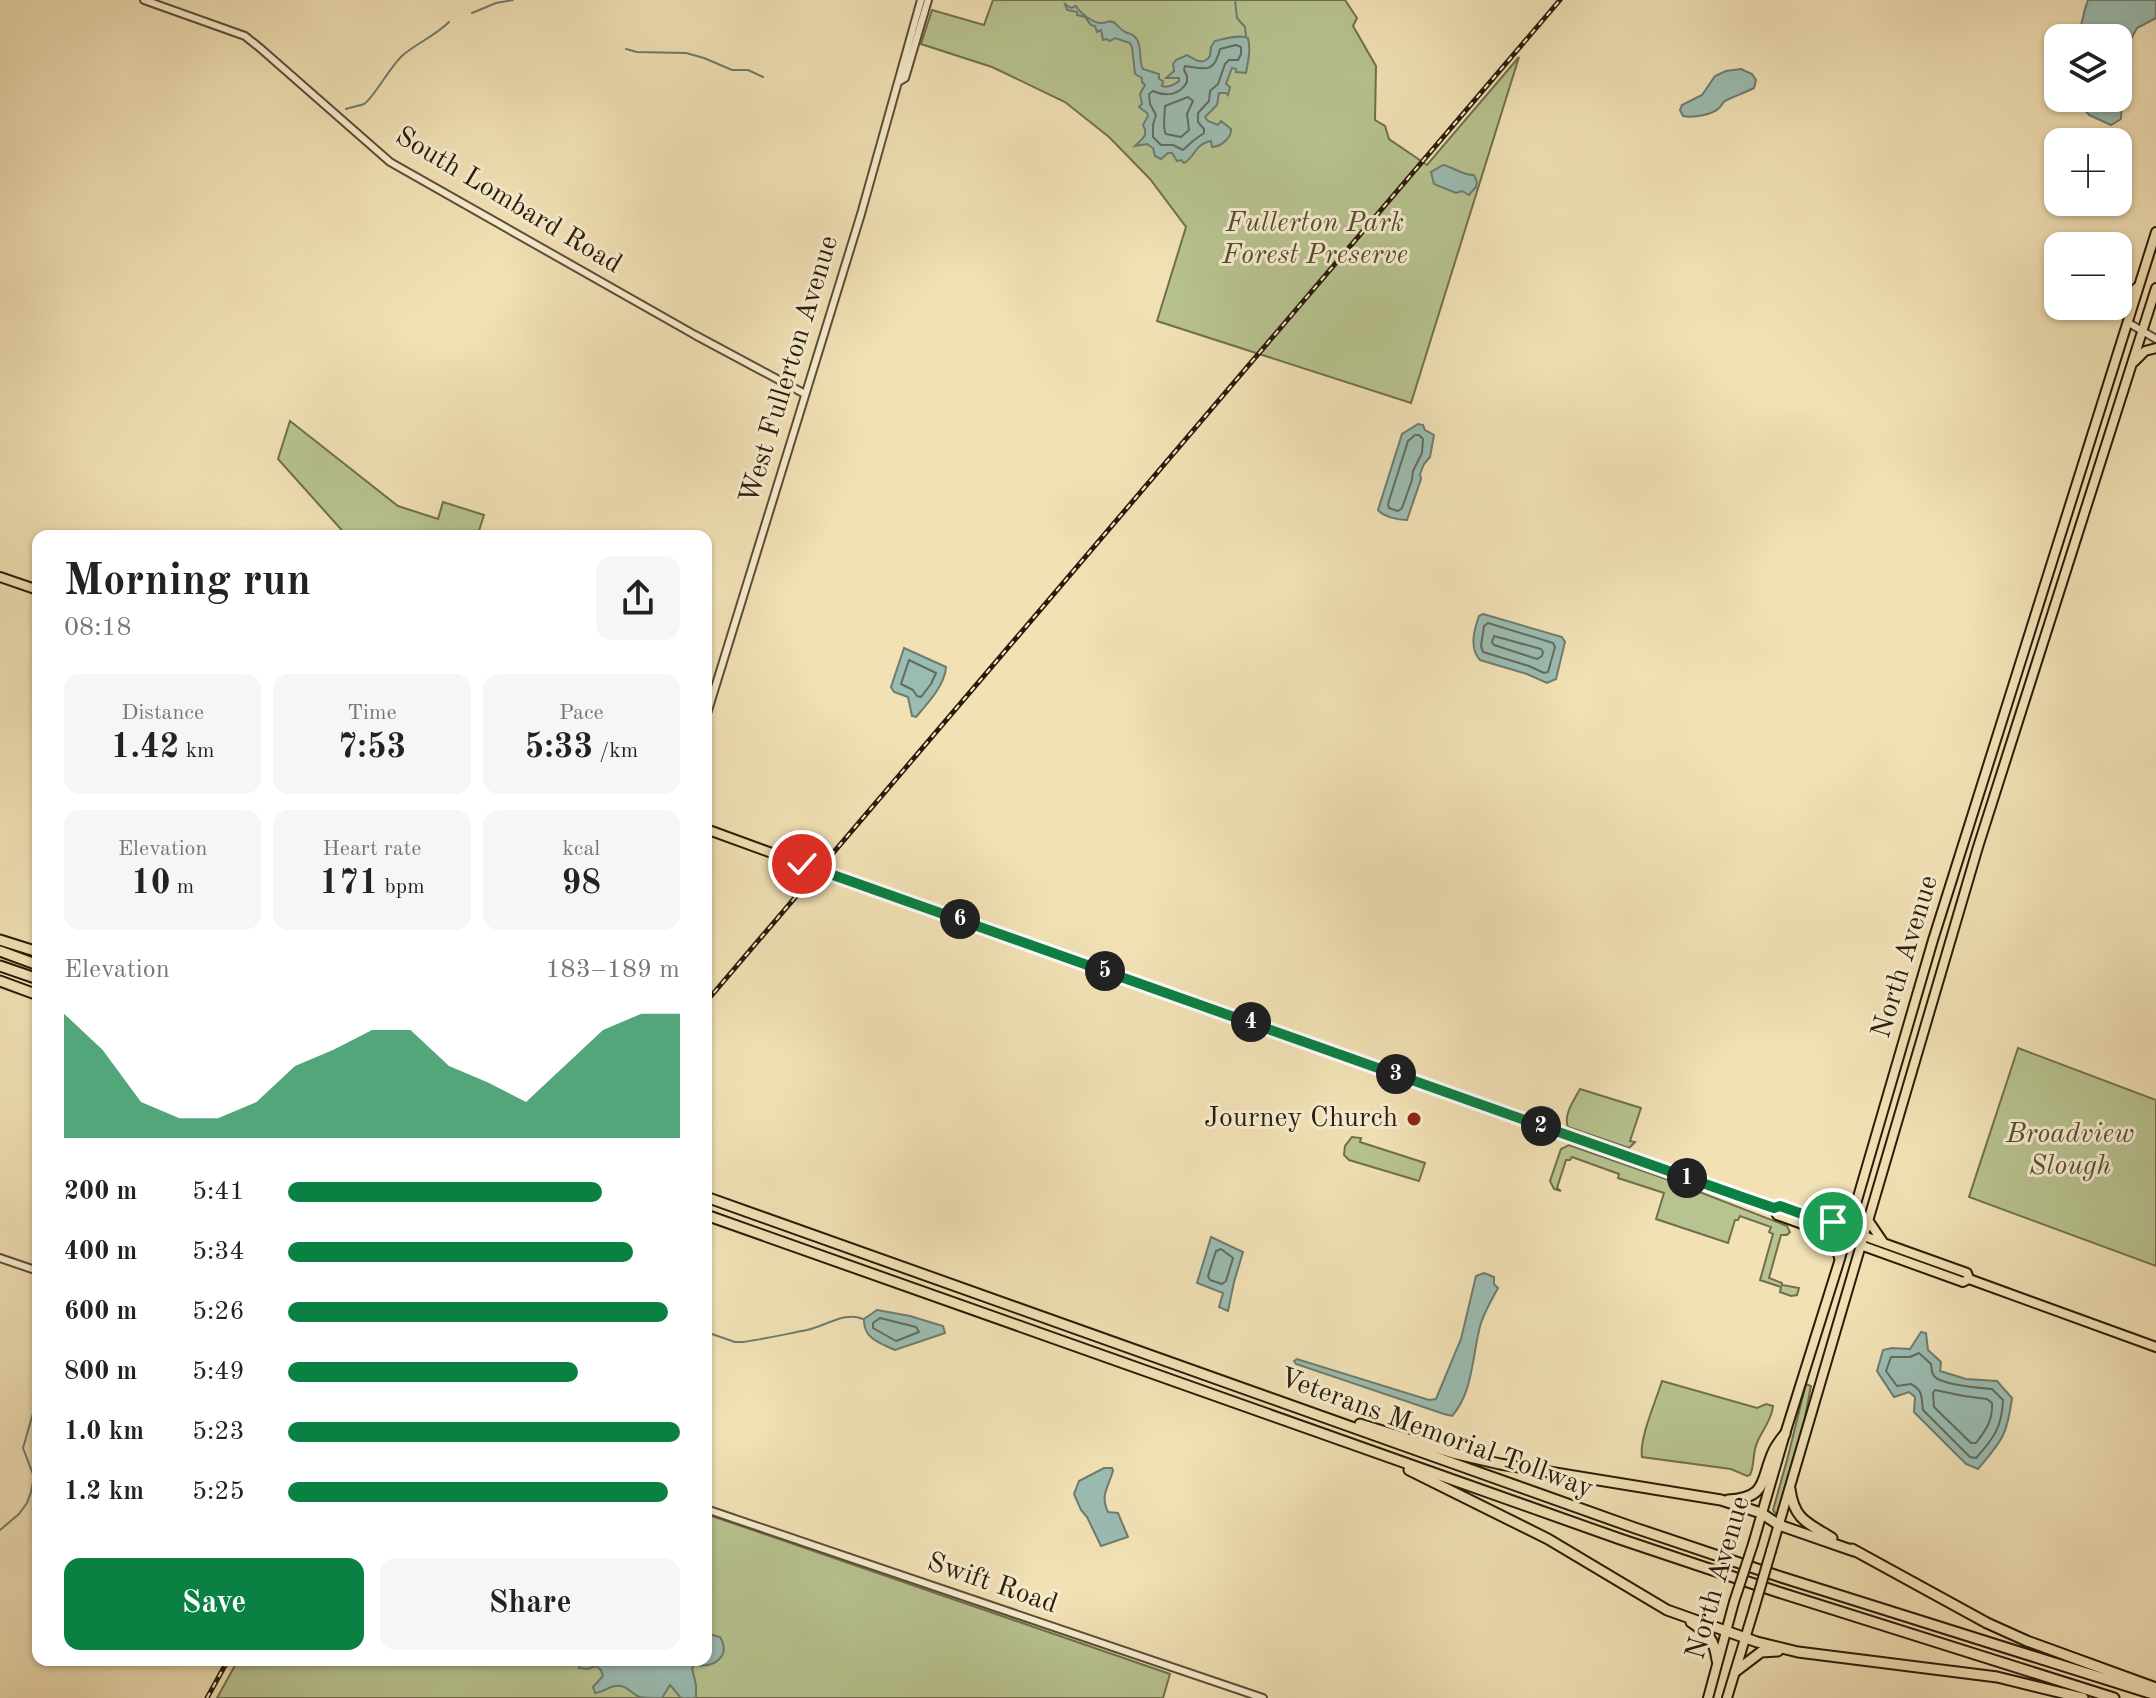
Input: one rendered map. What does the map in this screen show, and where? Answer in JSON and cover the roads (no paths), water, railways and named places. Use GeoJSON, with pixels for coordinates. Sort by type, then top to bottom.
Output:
{"type":"FeatureCollection","features":[{"type":"Feature","properties":{"kind":"highway"},"geometry":{"type":"LineString","coordinates":[[0,940],[32,950]]}},
{"type":"Feature","properties":{"kind":"highway"},"geometry":{"type":"LineString","coordinates":[[0,951],[32,963]]}},
{"type":"Feature","properties":{"kind":"highway"},"geometry":{"type":"LineString","coordinates":[[0,966],[32,977]]}},
{"type":"Feature","properties":{"kind":"highway"},"geometry":{"type":"LineString","coordinates":[[0,981],[32,993]]}},
{"type":"Feature","properties":{"kind":"highway","name":"Veterans Memorial Tollway"},"geometry":{"type":"LineString","coordinates":[[712,1199],[1718,1557],[2156,1695]]}},
{"type":"Feature","properties":{"kind":"highway","name":"Veterans Memorial Tollway"},"geometry":{"type":"LineString","coordinates":[[712,1218],[1714,1571],[2114,1698]]}},
{"type":"Feature","properties":{"kind":"highway"},"geometry":{"type":"LineString","coordinates":[[1279,1401],[1500,1464],[1721,1500],[1761,1513],[1779,1525],[1854,1551]]}},
{"type":"Feature","properties":{"kind":"highway"},"geometry":{"type":"LineString","coordinates":[[1721,1500],[1742,1499],[1756,1493],[1764,1483],[1774,1450],[1785,1434]]}},
{"type":"Feature","properties":{"kind":"highway"},"geometry":{"type":"LineString","coordinates":[[1363,1448],[1548,1539],[1682,1616],[1757,1642],[1798,1652],[1997,1677],[2083,1698]]}},
{"type":"Feature","properties":{"kind":"highway"},"geometry":{"type":"LineString","coordinates":[[1790,1489],[1793,1508],[1803,1520],[1854,1551],[1987,1623],[2027,1641],[2156,1688]]}},
{"type":"Feature","properties":{"kind":"highway"},"geometry":{"type":"LineString","coordinates":[[1682,1616],[1701,1628],[1712,1640],[1717,1660]]}},
{"type":"Feature","properties":{"kind":"highway"},"geometry":{"type":"LineString","coordinates":[[1736,1671],[1761,1652],[1798,1652]]}},
{"type":"Feature","properties":{"kind":"main road","name":"North Avenue"},"geometry":{"type":"LineString","coordinates":[[1708,1698],[1933,940],[2156,232]]}},
{"type":"Feature","properties":{"kind":"main road"},"geometry":{"type":"LineString","coordinates":[[2132,293],[2139,285]]}},
{"type":"Feature","properties":{"kind":"main road","name":"North Avenue"},"geometry":{"type":"LineString","coordinates":[[1727,1698],[2005,760],[2156,288]]}},
{"type":"Feature","properties":{"kind":"main road"},"geometry":{"type":"LineString","coordinates":[[2133,362],[2145,351],[2156,348]]}},
{"type":"Feature","properties":{"kind":"main road"},"geometry":{"type":"LineString","coordinates":[[0,577],[32,588]]}},
{"type":"Feature","properties":{"kind":"main road"},"geometry":{"type":"LineString","coordinates":[[712,831],[1774,1208],[1780,1206],[1827,1223],[1886,1254],[1963,1282],[1969,1279],[2156,1347]]}},
{"type":"Feature","properties":{"kind":"main road"},"geometry":{"type":"LineString","coordinates":[[1892,1083],[1906,1094]]}},
{"type":"Feature","properties":{"kind":"main road"},"geometry":{"type":"LineString","coordinates":[[1774,1208],[1777,1215],[1816,1229],[1847,1235]]}},
{"type":"Feature","properties":{"kind":"main road"},"geometry":{"type":"LineString","coordinates":[[1827,1223],[1839,1221],[1854,1211]]}},
{"type":"Feature","properties":{"kind":"main road"},"geometry":{"type":"LineString","coordinates":[[1868,1220],[1884,1243]]}},
{"type":"Feature","properties":{"kind":"main road"},"geometry":{"type":"LineString","coordinates":[[1816,1229],[1837,1249],[1839,1262]]}},
{"type":"Feature","properties":{"kind":"main road"},"geometry":{"type":"LineString","coordinates":[[1862,1241],[1884,1243],[1967,1273],[1969,1279]]}},
{"type":"Feature","properties":{"kind":"main road"},"geometry":{"type":"LineString","coordinates":[[1854,1268],[1867,1256],[1886,1254]]}},
{"type":"Feature","properties":{"kind":"street","name":"South Lombard Road"},"geometry":{"type":"LineString","coordinates":[[144,0],[245,36],[390,162],[805,394]]}},
{"type":"Feature","properties":{"kind":"street","name":"West Fullerton Avenue"},"geometry":{"type":"LineString","coordinates":[[712,697],[900,81],[921,0]]}},
{"type":"Feature","properties":{"kind":"street","name":"West Fullerton Avenue"},"geometry":{"type":"LineString","coordinates":[[900,81],[905,78],[928,0]]}},
{"type":"Feature","properties":{"kind":"street"},"geometry":{"type":"LineString","coordinates":[[2127,322],[2156,339]]}},
{"type":"Feature","properties":{"kind":"street"},"geometry":{"type":"LineString","coordinates":[[0,1258],[32,1269]]}},
{"type":"Feature","properties":{"kind":"street","name":"Swift Road"},"geometry":{"type":"LineString","coordinates":[[712,1511],[1263,1698]]}},
{"type":"Feature","properties":{"kind":"water"},"geometry":{"type":"Polygon","coordinates":[[[2088,0],[2156,0],[2156,18],[2137,28],[2132,37],[2132,24],[2081,24],[2088,0]]]}},
{"type":"Feature","properties":{"kind":"water"},"geometry":{"type":"Polygon","coordinates":[[[1065,4],[1071,8],[1076,6],[1095,22],[1115,23],[1133,35],[1139,45],[1143,69],[1159,74],[1164,87],[1179,81],[1179,78],[1166,78],[1174,71],[1176,60],[1187,55],[1205,61],[1215,41],[1248,38],[1246,73],[1236,72],[1232,68],[1226,84],[1230,87],[1228,95],[1219,93],[1217,105],[1205,117],[1218,125],[1221,121],[1231,129],[1228,139],[1215,147],[1212,147],[1211,141],[1205,143],[1184,163],[1177,161],[1172,153],[1161,159],[1155,156],[1153,148],[1147,144],[1135,146],[1145,135],[1143,125],[1148,116],[1139,107],[1142,104],[1140,94],[1145,85],[1142,78],[1135,74],[1132,47],[1130,43],[1115,38],[1103,40],[1101,30],[1097,32],[1085,17],[1067,10],[1065,4]]]}},
{"type":"Feature","properties":{"kind":"water"},"geometry":{"type":"Polygon","coordinates":[[[1741,69],[1752,74],[1756,80],[1754,88],[1725,101],[1713,112],[1683,116],[1680,110],[1682,105],[1702,95],[1715,76],[1741,69]]]}},
{"type":"Feature","properties":{"kind":"water"},"geometry":{"type":"Polygon","coordinates":[[[2087,112],[2121,112],[2121,119],[2111,125],[2087,112]]]}},
{"type":"Feature","properties":{"kind":"water"},"geometry":{"type":"Polygon","coordinates":[[[1443,165],[1474,175],[1476,187],[1469,195],[1434,184],[1431,172],[1443,165]]]}},
{"type":"Feature","properties":{"kind":"water"},"geometry":{"type":"Polygon","coordinates":[[[1418,424],[1434,435],[1430,457],[1420,474],[1407,520],[1391,518],[1378,510],[1402,434],[1418,424]]]}},
{"type":"Feature","properties":{"kind":"water"},"geometry":{"type":"Polygon","coordinates":[[[1483,614],[1562,637],[1565,642],[1556,679],[1547,683],[1480,660],[1474,650],[1474,639],[1479,616],[1483,614]]]}},
{"type":"Feature","properties":{"kind":"water"},"geometry":{"type":"Polygon","coordinates":[[[904,648],[946,667],[939,687],[916,717],[912,716],[908,697],[894,692],[891,687],[904,648]]]}},
{"type":"Feature","properties":{"kind":"water"},"geometry":{"type":"Polygon","coordinates":[[[1211,1237],[1243,1252],[1228,1311],[1219,1307],[1223,1293],[1197,1283],[1211,1237]]]}},
{"type":"Feature","properties":{"kind":"water"},"geometry":{"type":"Polygon","coordinates":[[[1484,1273],[1494,1277],[1498,1288],[1481,1323],[1465,1395],[1452,1416],[1294,1361],[1297,1359],[1429,1400],[1436,1399],[1461,1339],[1476,1276],[1484,1273]]]}},
{"type":"Feature","properties":{"kind":"water"},"geometry":{"type":"Polygon","coordinates":[[[877,1310],[943,1326],[945,1333],[895,1350],[873,1339],[866,1331],[864,1319],[877,1310]]]}},
{"type":"Feature","properties":{"kind":"water"},"geometry":{"type":"Polygon","coordinates":[[[1921,1332],[1926,1333],[1928,1350],[1941,1362],[1940,1371],[1966,1379],[1997,1381],[2012,1398],[2002,1437],[1978,1469],[1966,1464],[1914,1412],[1915,1397],[1909,1392],[1894,1397],[1877,1371],[1883,1350],[1910,1349],[1921,1332]]]}},
{"type":"Feature","properties":{"kind":"water"},"geometry":{"type":"Polygon","coordinates":[[[1104,1468],[1112,1468],[1113,1471],[1106,1492],[1108,1512],[1118,1513],[1128,1537],[1101,1546],[1074,1494],[1079,1481],[1104,1468]]]}},
{"type":"Feature","properties":{"kind":"water"},"geometry":{"type":"Polygon","coordinates":[[[712,1635],[720,1637],[724,1650],[712,1664],[712,1635]]]}},
{"type":"Feature","properties":{"kind":"water"},"geometry":{"type":"Polygon","coordinates":[[[596,1666],[694,1666],[696,1698],[681,1698],[670,1685],[662,1698],[640,1697],[619,1686],[595,1693],[593,1687],[603,1676],[596,1666]]]}},
{"type":"Feature","properties":{"kind":"waterway"},"geometry":{"type":"LineString","coordinates":[[472,13],[513,0]]}},
{"type":"Feature","properties":{"kind":"waterway"},"geometry":{"type":"LineString","coordinates":[[1235,0],[1237,18],[1245,27],[1246,36]]}},
{"type":"Feature","properties":{"kind":"waterway"},"geometry":{"type":"LineString","coordinates":[[346,109],[368,101],[403,55],[449,22]]}},
{"type":"Feature","properties":{"kind":"waterway"},"geometry":{"type":"LineString","coordinates":[[626,49],[686,53],[732,70],[748,70],[763,77]]}},
{"type":"Feature","properties":{"kind":"waterway"},"geometry":{"type":"LineString","coordinates":[[712,1334],[743,1342],[807,1330],[842,1318],[863,1319]]}},
{"type":"Feature","properties":{"kind":"waterway"},"geometry":{"type":"LineString","coordinates":[[32,1417],[23,1448],[32,1472]]}},
{"type":"Feature","properties":{"kind":"waterway"},"geometry":{"type":"LineString","coordinates":[[0,1530],[19,1514],[27,1503],[32,1487]]}},
{"type":"Feature","properties":{"kind":"railway"},"geometry":{"type":"LineString","coordinates":[[712,995],[1560,0]]}},
{"type":"Feature","properties":{"kind":"railway"},"geometry":{"type":"LineString","coordinates":[[207,1698],[225,1666]]}},
{"type":"Feature","properties":{"kind":"place","name":"Journey Church"},"geometry":{"type":"Point","coordinates":[1414,1119]}},
{"type":"Feature","properties":{"kind":"park label","name":"Fullerton Park Forest Preserve"},"geometry":{"type":"Point","coordinates":[1315,240]}},
{"type":"Feature","properties":{"kind":"park label","name":"Broadview Slough"},"geometry":{"type":"Point","coordinates":[2070,1151]}}]}
